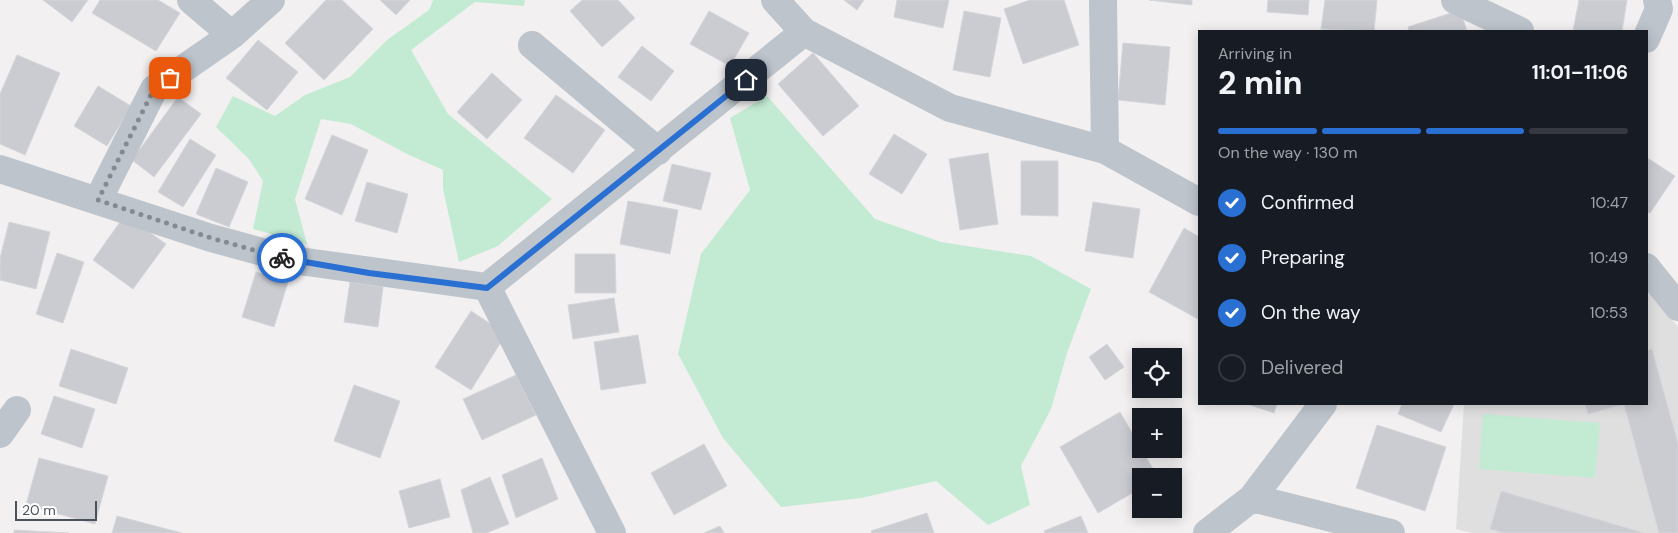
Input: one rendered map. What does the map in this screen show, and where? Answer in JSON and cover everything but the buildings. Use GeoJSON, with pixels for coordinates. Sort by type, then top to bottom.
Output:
{"type":"FeatureCollection","features":[{"type":"Feature","properties":{"kind":"street"},"geometry":{"type":"LineString","coordinates":[[191,0],[232,35]]}},
{"type":"Feature","properties":{"kind":"street"},"geometry":{"type":"LineString","coordinates":[[98,200],[154,89],[232,35],[271,0]]}},
{"type":"Feature","properties":{"kind":"street"},"geometry":{"type":"LineString","coordinates":[[775,0],[804,32],[950,108],[1105,150],[1198,201]]}},
{"type":"Feature","properties":{"kind":"street"},"geometry":{"type":"LineString","coordinates":[[1103,0],[1105,150]]}},
{"type":"Feature","properties":{"kind":"street"},"geometry":{"type":"LineString","coordinates":[[1455,0],[1518,30]]}},
{"type":"Feature","properties":{"kind":"street"},"geometry":{"type":"LineString","coordinates":[[1648,34],[1659,9],[1657,0]]}},
{"type":"Feature","properties":{"kind":"street"},"geometry":{"type":"LineString","coordinates":[[0,170],[98,200],[211,238],[292,260],[487,288],[804,32]]}},
{"type":"Feature","properties":{"kind":"street"},"geometry":{"type":"LineString","coordinates":[[532,45],[658,151]]}},
{"type":"Feature","properties":{"kind":"street"},"geometry":{"type":"LineString","coordinates":[[1648,270],[1678,307]]}},
{"type":"Feature","properties":{"kind":"street"},"geometry":{"type":"LineString","coordinates":[[487,288],[612,533]]}},
{"type":"Feature","properties":{"kind":"street"},"geometry":{"type":"LineString","coordinates":[[1207,533],[1252,498],[1322,405]]}},
{"type":"Feature","properties":{"kind":"street"},"geometry":{"type":"LineString","coordinates":[[0,434],[17,410]]}},
{"type":"Feature","properties":{"kind":"street"},"geometry":{"type":"LineString","coordinates":[[1252,498],[1391,533]]}},
{"type":"Feature","properties":{"kind":"shaded area"},"geometry":{"type":"Polygon","coordinates":[[[1648,290],[1678,327],[1678,533],[1473,533],[1456,529],[1464,405],[1648,405],[1648,290]]]}},
{"type":"Feature","properties":{"kind":"green space"},"geometry":{"type":"Polygon","coordinates":[[[433,0],[525,0],[524,6],[475,2],[411,50],[448,114],[552,199],[498,246],[459,262],[443,189],[443,170],[407,154],[351,124],[321,119],[295,199],[307,244],[253,229],[263,181],[249,159],[216,127],[233,96],[275,116],[305,95],[350,77],[387,40],[429,10],[433,0]]]}},
{"type":"Feature","properties":{"kind":"green space"},"geometry":{"type":"Polygon","coordinates":[[[767,96],[875,219],[941,242],[1031,256],[1091,289],[1067,353],[1051,409],[1021,466],[1030,505],[988,525],[936,481],[861,498],[781,507],[723,438],[678,354],[701,254],[750,190],[730,118],[767,96]]]}},
{"type":"Feature","properties":{"kind":"green space"},"geometry":{"type":"Polygon","coordinates":[[[1483,414],[1600,423],[1595,478],[1479,469],[1483,414]]]}},
{"type":"Feature","properties":{"kind":"way so far"},"geometry":{"type":"LineString","coordinates":[[170,78],[154,89],[98,200],[211,238],[282,258]]}},
{"type":"Feature","properties":{"kind":"route"},"geometry":{"type":"LineString","coordinates":[[282,258],[369,273],[487,288],[746,80]]}}]}
